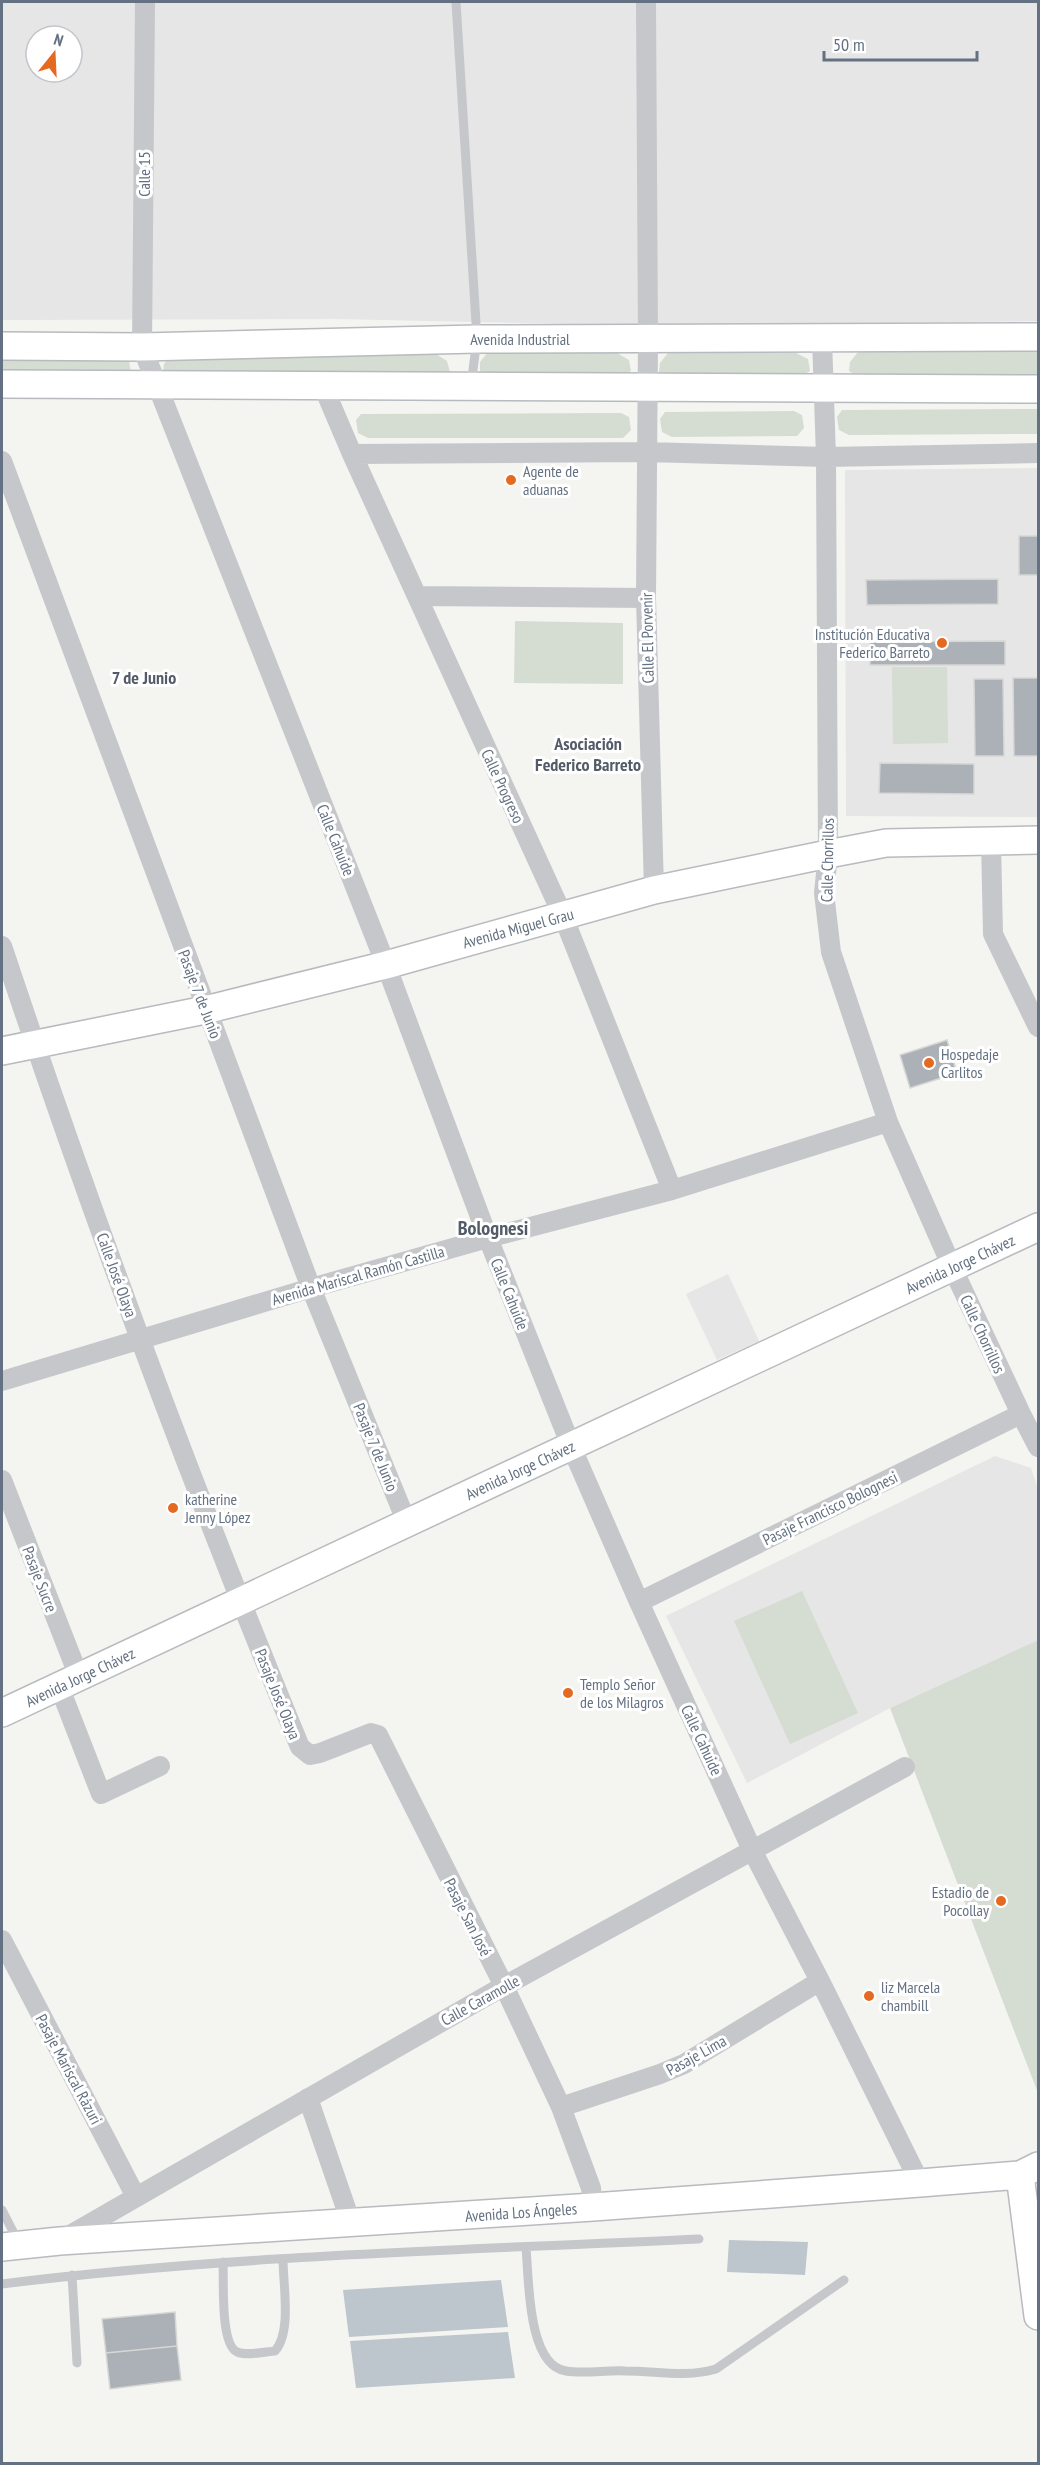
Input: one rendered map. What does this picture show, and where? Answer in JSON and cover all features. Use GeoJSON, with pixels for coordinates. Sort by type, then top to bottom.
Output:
{"type":"FeatureCollection","features":[{"type":"Feature","properties":{"kind":"street","name":"Calle 15"},"geometry":{"type":"LineString","coordinates":[[142,347],[145,2]]}},
{"type":"Feature","properties":{"kind":"street","name":"Calle El Porvenir"},"geometry":{"type":"LineString","coordinates":[[646,2],[648,339],[646,598],[654,890]]}},
{"type":"Feature","properties":{"kind":"street","name":"Avenida Industrial"},"geometry":{"type":"LineString","coordinates":[[2,346],[142,347],[477,339],[1038,338]]}},
{"type":"Feature","properties":{"kind":"street","name":"Calle Chorrillos"},"geometry":{"type":"LineString","coordinates":[[822,339],[826,457],[828,854],[824,893],[831,952],[888,1122],[952,1267],[1038,1447]]}},
{"type":"Feature","properties":{"kind":"street","name":"Calle Cahuide"},"geometry":{"type":"LineString","coordinates":[[142,347],[386,965],[488,1238],[571,1446],[753,1852],[920,2183]]}},
{"type":"Feature","properties":{"kind":"street"},"geometry":{"type":"LineString","coordinates":[[2,384],[1038,389]]}},
{"type":"Feature","properties":{"kind":"street","name":"Calle Progreso"},"geometry":{"type":"LineString","coordinates":[[323,386],[563,916],[672,1190]]}},
{"type":"Feature","properties":{"kind":"street"},"geometry":{"type":"LineString","coordinates":[[352,454],[646,452],[826,457],[1038,453]]}},
{"type":"Feature","properties":{"kind":"street","name":"Pasaje 7 de Junio"},"geometry":{"type":"LineString","coordinates":[[2,461],[205,1010],[311,1288],[407,1523]]}},
{"type":"Feature","properties":{"kind":"street"},"geometry":{"type":"LineString","coordinates":[[417,596],[646,598]]}},
{"type":"Feature","properties":{"kind":"street","name":"Avenida Miguel Grau"},"geometry":{"type":"LineString","coordinates":[[2,1051],[205,1010],[386,965],[654,890],[828,854],[886,843],[1038,840]]}},
{"type":"Feature","properties":{"kind":"street"},"geometry":{"type":"LineString","coordinates":[[991,842],[993,934],[1038,1027]]}},
{"type":"Feature","properties":{"kind":"street","name":"Calle José Olaya"},"geometry":{"type":"LineString","coordinates":[[2,946],[35,1046],[141,1340],[240,1602]]}},
{"type":"Feature","properties":{"kind":"street","name":"Avenida Mariscal Ramón Castilla"},"geometry":{"type":"LineString","coordinates":[[2,1381],[311,1288],[488,1238],[672,1190],[888,1122]]}},
{"type":"Feature","properties":{"kind":"street","name":"Avenida Jorge Chávez"},"geometry":{"type":"LineString","coordinates":[[2,1713],[1038,1227]]}},
{"type":"Feature","properties":{"kind":"street","name":"Pasaje Francisco Bolognesi"},"geometry":{"type":"LineString","coordinates":[[639,1602],[1021,1414]]}},
{"type":"Feature","properties":{"kind":"street","name":"Pasaje Sucre"},"geometry":{"type":"LineString","coordinates":[[2,1480],[69,1682],[101,1794],[160,1766]]}},
{"type":"Feature","properties":{"kind":"street","name":"Pasaje José Olaya"},"geometry":{"type":"LineString","coordinates":[[240,1602],[300,1747],[310,1755],[372,1733]]}},
{"type":"Feature","properties":{"kind":"street","name":"Pasaje San José"},"geometry":{"type":"LineString","coordinates":[[372,1733],[378,1734],[504,1986],[561,2107],[591,2188],[593,2207]]}},
{"type":"Feature","properties":{"kind":"street","name":"Calle Caramolle"},"geometry":{"type":"LineString","coordinates":[[60,2241],[504,1986],[905,1767]]}},
{"type":"Feature","properties":{"kind":"street","name":"Pasaje Mariscal Rázuri"},"geometry":{"type":"LineString","coordinates":[[2,1940],[136,2198]]}},
{"type":"Feature","properties":{"kind":"street","name":"Pasaje Lima"},"geometry":{"type":"LineString","coordinates":[[561,2107],[684,2064],[820,1981]]}},
{"type":"Feature","properties":{"kind":"street"},"geometry":{"type":"LineString","coordinates":[[308,2098],[351,2223]]}},
{"type":"Feature","properties":{"kind":"street"},"geometry":{"type":"LineString","coordinates":[[1029,2171],[1038,2316]]}},
{"type":"Feature","properties":{"kind":"street","name":"Avenida Los Ángeles"},"geometry":{"type":"LineString","coordinates":[[11,2246],[920,2183],[1029,2171]]}},
{"type":"Feature","properties":{"kind":"lane"},"geometry":{"type":"LineString","coordinates":[[456,2],[477,339],[471,386]]}},
{"type":"Feature","properties":{"kind":"lane"},"geometry":{"type":"LineString","coordinates":[[2,2210],[11,2246]]}},
{"type":"Feature","properties":{"kind":"lane"},"geometry":{"type":"LineString","coordinates":[[2,2284],[72,2275],[223,2262],[699,2239]]}},
{"type":"Feature","properties":{"kind":"lane"},"geometry":{"type":"LineString","coordinates":[[526,2248],[533,2323],[539,2346],[550,2365],[565,2371],[644,2371],[698,2375],[716,2370],[844,2280]]}},
{"type":"Feature","properties":{"kind":"lane"},"geometry":{"type":"LineString","coordinates":[[223,2262],[226,2336],[231,2348],[240,2354],[275,2351],[282,2343],[285,2328],[283,2259]]}},
{"type":"Feature","properties":{"kind":"lane"},"geometry":{"type":"LineString","coordinates":[[72,2275],[77,2364]]}},
{"type":"Feature","properties":{"kind":"shaded area"},"geometry":{"type":"Polygon","coordinates":[[[2,2],[1038,2],[1038,321],[666,326],[337,319],[2,320],[2,2]]]}},
{"type":"Feature","properties":{"kind":"shaded area"},"geometry":{"type":"Polygon","coordinates":[[[488,352],[617,353],[629,360],[631,371],[617,378],[488,377],[480,371],[480,362],[488,352]]]}},
{"type":"Feature","properties":{"kind":"shaded area"},"geometry":{"type":"Polygon","coordinates":[[[858,352],[1038,352],[1038,377],[858,377],[849,371],[850,362],[858,352]]]}},
{"type":"Feature","properties":{"kind":"shaded area"},"geometry":{"type":"Polygon","coordinates":[[[668,353],[796,353],[808,359],[810,371],[797,378],[668,378],[659,372],[660,363],[668,353]]]}},
{"type":"Feature","properties":{"kind":"shaded area"},"geometry":{"type":"Polygon","coordinates":[[[2,354],[118,355],[129,361],[131,373],[2,379],[2,354]]]}},
{"type":"Feature","properties":{"kind":"shaded area"},"geometry":{"type":"Polygon","coordinates":[[[172,354],[436,354],[447,361],[450,372],[437,379],[163,373],[164,364],[172,354]]]}},
{"type":"Feature","properties":{"kind":"shaded area"},"geometry":{"type":"Polygon","coordinates":[[[1038,409],[1038,434],[849,435],[839,430],[837,417],[842,410],[1038,409]]]}},
{"type":"Feature","properties":{"kind":"shaded area"},"geometry":{"type":"Polygon","coordinates":[[[794,411],[802,415],[804,428],[797,436],[672,437],[662,432],[660,419],[665,412],[794,411]]]}},
{"type":"Feature","properties":{"kind":"shaded area"},"geometry":{"type":"Polygon","coordinates":[[[621,413],[629,417],[631,430],[623,438],[368,438],[358,433],[356,420],[361,414],[621,413]]]}},
{"type":"Feature","properties":{"kind":"shaded area","name":"Institución Educativa Federico Barreto"},"geometry":{"type":"Polygon","coordinates":[[[1038,468],[1038,817],[846,816],[845,470],[1038,468]]]}},
{"type":"Feature","properties":{"kind":"shaded area"},"geometry":{"type":"Polygon","coordinates":[[[515,621],[623,623],[623,684],[514,683],[515,621]]]}},
{"type":"Feature","properties":{"kind":"shaded area"},"geometry":{"type":"Polygon","coordinates":[[[892,667],[947,667],[948,743],[893,744],[892,667]]]}},
{"type":"Feature","properties":{"kind":"shaded area"},"geometry":{"type":"Polygon","coordinates":[[[728,1274],[759,1341],[717,1360],[686,1294],[728,1274]]]}},
{"type":"Feature","properties":{"kind":"shaded area"},"geometry":{"type":"Polygon","coordinates":[[[995,1456],[1031,1468],[1038,1489],[1038,1640],[890,1708],[747,1783],[666,1616],[995,1456]]]}},
{"type":"Feature","properties":{"kind":"shaded area"},"geometry":{"type":"Polygon","coordinates":[[[802,1591],[858,1713],[790,1744],[734,1621],[802,1591]]]}},
{"type":"Feature","properties":{"kind":"shaded area","name":"Estadio de Pocollay"},"geometry":{"type":"Polygon","coordinates":[[[1038,1640],[1038,2093],[890,1708],[1038,1640]]]}},
{"type":"Feature","properties":{"kind":"shaded area"},"geometry":{"type":"Polygon","coordinates":[[[729,2240],[808,2242],[805,2275],[727,2272],[729,2240]]]}},
{"type":"Feature","properties":{"kind":"shaded area"},"geometry":{"type":"Polygon","coordinates":[[[501,2280],[508,2327],[349,2337],[343,2290],[501,2280]]]}},
{"type":"Feature","properties":{"kind":"shaded area"},"geometry":{"type":"Polygon","coordinates":[[[508,2332],[515,2378],[356,2388],[350,2341],[508,2332]]]}},
{"type":"Feature","properties":{"kind":"building"},"geometry":{"type":"Polygon","coordinates":[[[1019,536],[1038,536],[1038,575],[1019,575],[1019,536]]]}},
{"type":"Feature","properties":{"kind":"building"},"geometry":{"type":"Polygon","coordinates":[[[998,579],[998,604],[867,605],[866,580],[998,579]]]}},
{"type":"Feature","properties":{"kind":"building"},"geometry":{"type":"Polygon","coordinates":[[[1005,641],[1005,665],[870,665],[870,642],[1005,641]]]}},
{"type":"Feature","properties":{"kind":"building"},"geometry":{"type":"Polygon","coordinates":[[[1013,678],[1038,678],[1038,756],[1014,756],[1013,678]]]}},
{"type":"Feature","properties":{"kind":"building"},"geometry":{"type":"Polygon","coordinates":[[[974,679],[1003,679],[1004,756],[975,756],[974,679]]]}},
{"type":"Feature","properties":{"kind":"building"},"geometry":{"type":"Polygon","coordinates":[[[880,763],[974,764],[974,794],[879,793],[880,763]]]}},
{"type":"Feature","properties":{"kind":"building"},"geometry":{"type":"Polygon","coordinates":[[[947,1040],[957,1073],[910,1088],[900,1055],[947,1040]]]}},
{"type":"Feature","properties":{"kind":"building"},"geometry":{"type":"Polygon","coordinates":[[[175,2312],[177,2346],[106,2353],[102,2319],[175,2312]]]}},
{"type":"Feature","properties":{"kind":"building"},"geometry":{"type":"Polygon","coordinates":[[[177,2346],[181,2380],[110,2389],[106,2353],[177,2346]]]}},
{"type":"Feature","properties":{"kind":"place","name":"Agente de aduanas"},"geometry":{"type":"Point","coordinates":[511,480]}},
{"type":"Feature","properties":{"kind":"place","name":"Institución Educativa Federico Barreto"},"geometry":{"type":"Point","coordinates":[942,643]}},
{"type":"Feature","properties":{"kind":"place","name":"Hospedaje Carlitos"},"geometry":{"type":"Point","coordinates":[929,1063]}},
{"type":"Feature","properties":{"kind":"place","name":"katherine Jenny López"},"geometry":{"type":"Point","coordinates":[173,1508]}},
{"type":"Feature","properties":{"kind":"place","name":"Templo Señor de los Milagros"},"geometry":{"type":"Point","coordinates":[568,1693]}},
{"type":"Feature","properties":{"kind":"place","name":"Estadio de Pocollay"},"geometry":{"type":"Point","coordinates":[1001,1901]}},
{"type":"Feature","properties":{"kind":"place","name":"liz Marcela chambill"},"geometry":{"type":"Point","coordinates":[869,1996]}},
{"type":"Feature","properties":{"kind":"district","name":"7 de Junio"},"geometry":{"type":"Point","coordinates":[144,678]}},
{"type":"Feature","properties":{"kind":"district","name":"Asociación Federico Barreto"},"geometry":{"type":"Point","coordinates":[588,754]}},
{"type":"Feature","properties":{"kind":"district","name":"Bolognesi"},"geometry":{"type":"Point","coordinates":[493,1228]}}]}
